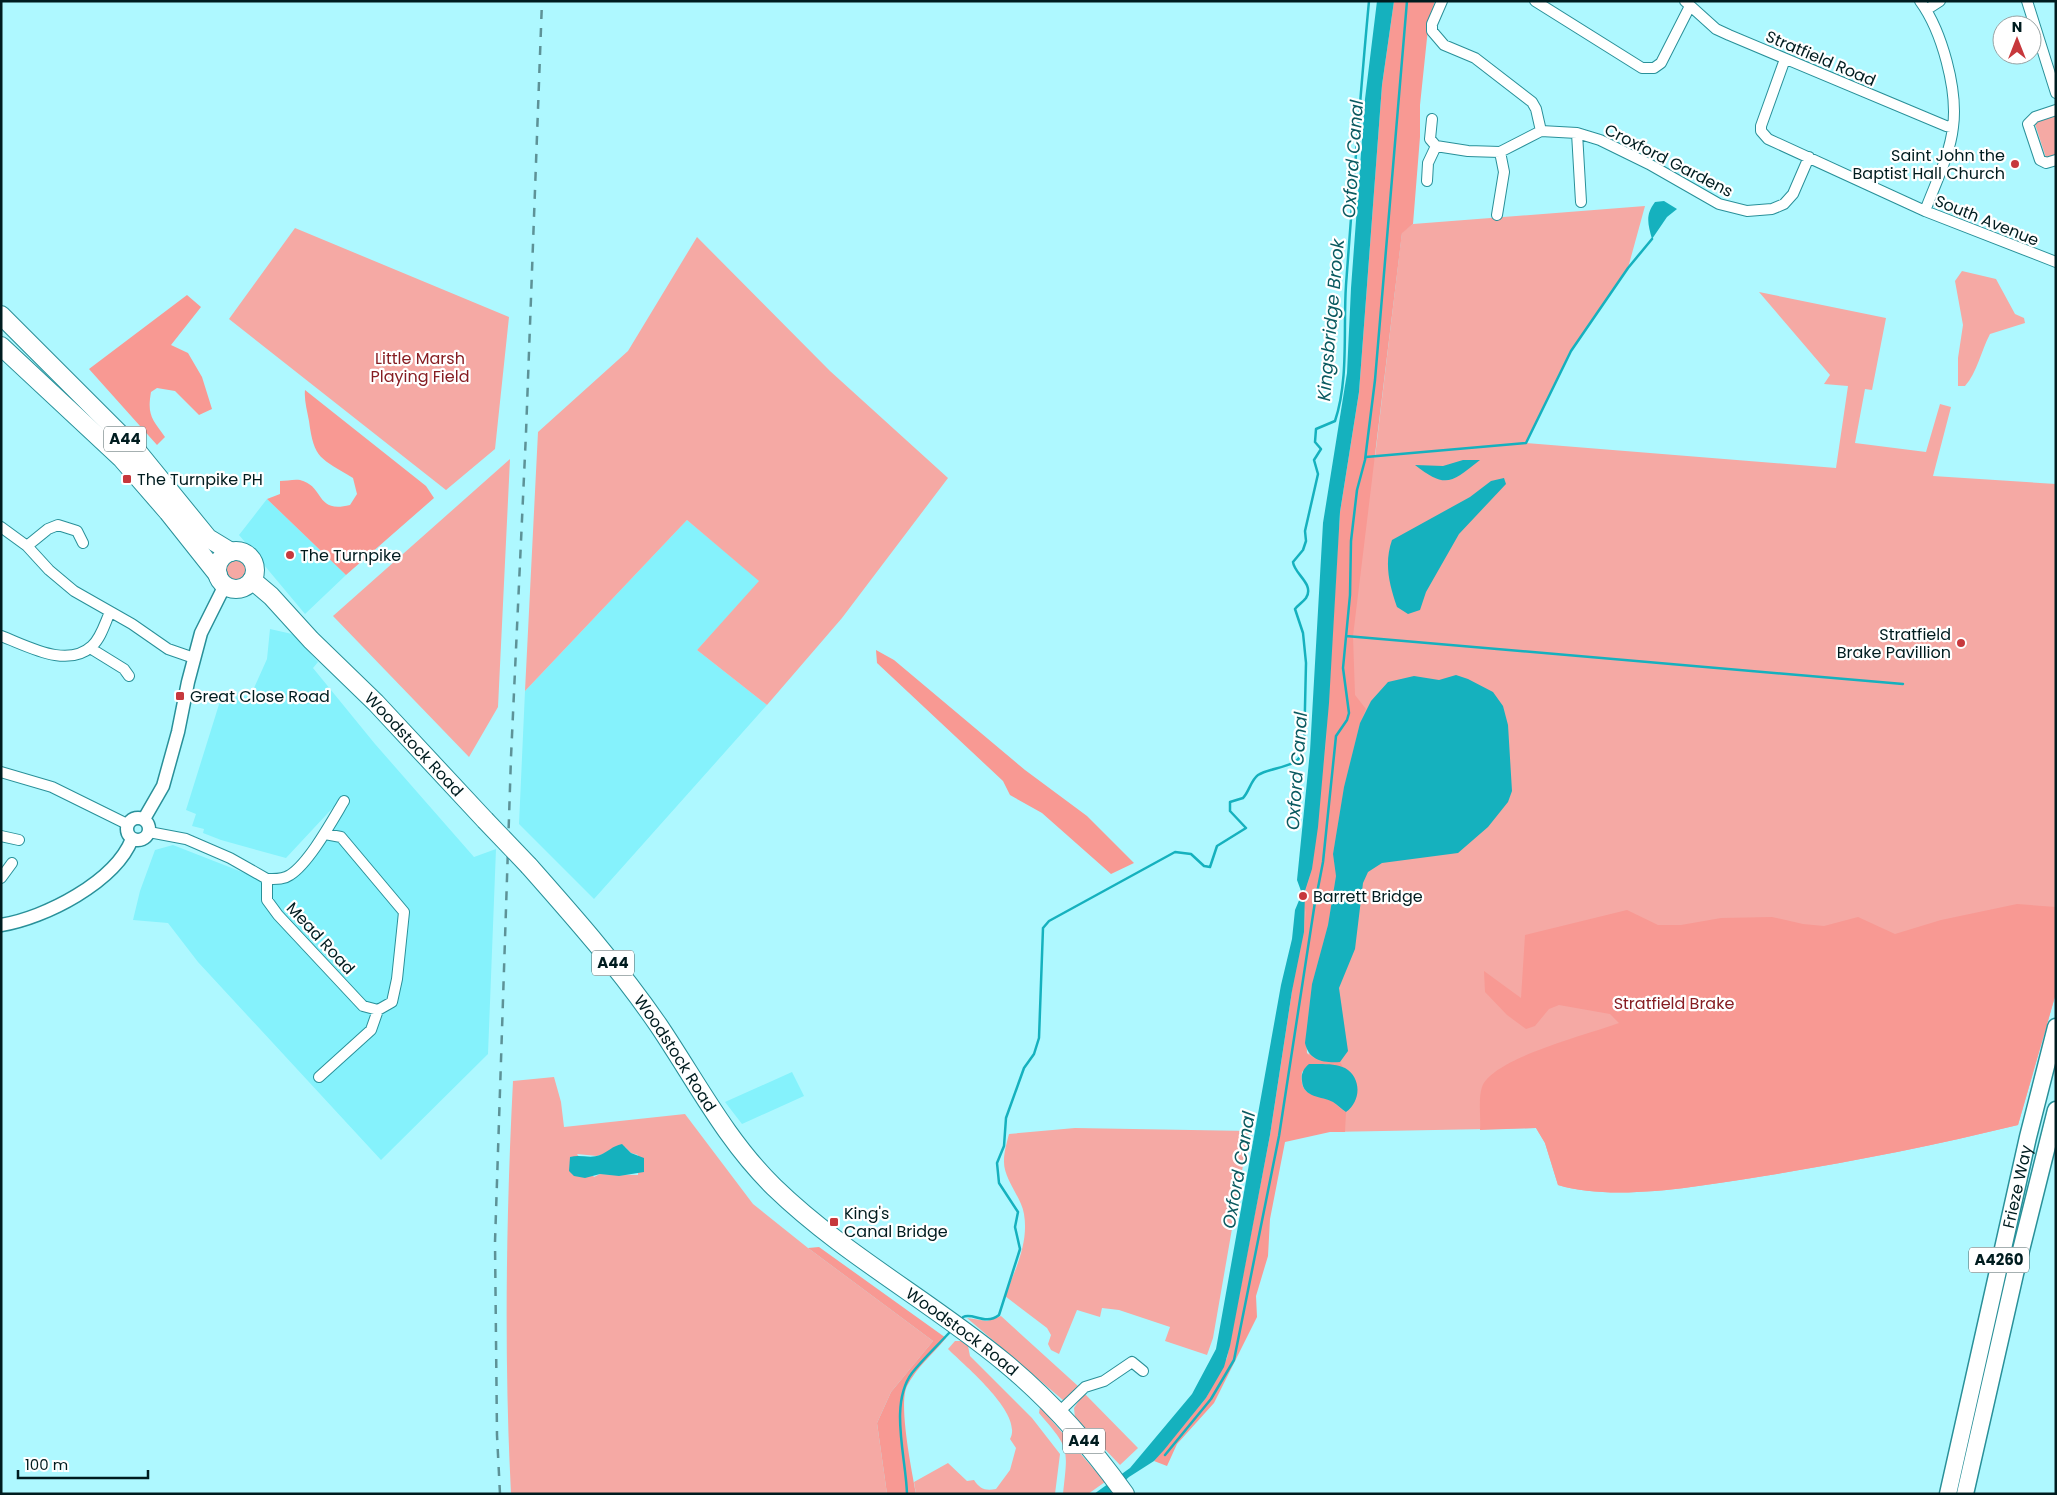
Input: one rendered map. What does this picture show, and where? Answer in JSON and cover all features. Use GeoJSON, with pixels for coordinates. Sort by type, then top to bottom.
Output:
{"type":"FeatureCollection","features":[{"type":"Feature","properties":{"kind":"highway","name":"A44"},"geometry":{"type":"LineString","coordinates":[[1,315],[138,452],[208,538],[231,552],[240,552],[251,559],[254,570],[252,580]]}},
{"type":"Feature","properties":{"kind":"highway","name":"A44"},"geometry":{"type":"LineString","coordinates":[[1,346],[122,460],[168,512],[221,580]]}},
{"type":"Feature","properties":{"kind":"highway"},"geometry":{"type":"LineString","coordinates":[[231,552],[221,558],[221,580],[242,588],[252,580]]}},
{"type":"Feature","properties":{"kind":"highway","name":"Woodstock Road"},"geometry":{"type":"LineString","coordinates":[[252,580],[271,596],[300,629],[376,703],[529,866],[618,970],[660,1028],[719,1120],[772,1184],[806,1217],[841,1244],[950,1321],[1004,1362],[1058,1413],[1125,1493]]}},
{"type":"Feature","properties":{"kind":"main road","name":"Frieze Way"},"geometry":{"type":"LineString","coordinates":[[1948,1494],[2016,1185],[2056,1027]]}},
{"type":"Feature","properties":{"kind":"main road","name":"Frieze Way"},"geometry":{"type":"LineString","coordinates":[[1965,1494],[2015,1274],[2056,1110]]}},
{"type":"Feature","properties":{"kind":"street"},"geometry":{"type":"LineString","coordinates":[[1432,119],[1430,139],[1436,146],[1468,151],[1500,152],[1541,131],[1536,109],[1532,102],[1475,58],[1444,45],[1432,31],[1432,24],[1442,1]]}},
{"type":"Feature","properties":{"kind":"street"},"geometry":{"type":"LineString","coordinates":[[1536,1],[1642,68],[1649,69],[1661,63],[1687,4]]}},
{"type":"Feature","properties":{"kind":"street"},"geometry":{"type":"LineString","coordinates":[[1925,211],[1954,127],[1954,103],[1946,65],[1936,29],[1923,6],[1940,1]]}},
{"type":"Feature","properties":{"kind":"street"},"geometry":{"type":"LineString","coordinates":[[2027,1],[2056,93]]}},
{"type":"Feature","properties":{"kind":"street","name":"Stratfield Road"},"geometry":{"type":"LineString","coordinates":[[1687,4],[1716,28],[1946,126],[1954,127]]}},
{"type":"Feature","properties":{"kind":"street","name":"South Avenue"},"geometry":{"type":"LineString","coordinates":[[1785,59],[1762,120],[1761,131],[1768,138],[1925,211],[2056,262]]}},
{"type":"Feature","properties":{"kind":"street"},"geometry":{"type":"LineString","coordinates":[[2056,110],[2035,117],[2028,124],[2040,160],[2046,163],[2056,160]]}},
{"type":"Feature","properties":{"kind":"street","name":"Croxford Gardens"},"geometry":{"type":"LineString","coordinates":[[1541,131],[1577,133],[1600,140],[1649,164],[1719,204],[1747,212],[1772,209],[1784,204],[1793,194],[1809,158]]}},
{"type":"Feature","properties":{"kind":"street"},"geometry":{"type":"LineString","coordinates":[[1577,133],[1581,202]]}},
{"type":"Feature","properties":{"kind":"street"},"geometry":{"type":"LineString","coordinates":[[1427,181],[1428,163],[1436,146]]}},
{"type":"Feature","properties":{"kind":"street"},"geometry":{"type":"LineString","coordinates":[[1497,215],[1504,172],[1500,152]]}},
{"type":"Feature","properties":{"kind":"street"},"geometry":{"type":"LineString","coordinates":[[27,546],[48,529],[58,525],[79,529],[83,543]]}},
{"type":"Feature","properties":{"kind":"street"},"geometry":{"type":"LineString","coordinates":[[1,527],[27,546],[64,584],[132,624],[168,649],[194,658]]}},
{"type":"Feature","properties":{"kind":"street"},"geometry":{"type":"LineString","coordinates":[[144,819],[163,786],[178,732],[201,633],[221,580]]}},
{"type":"Feature","properties":{"kind":"street"},"geometry":{"type":"LineString","coordinates":[[1,636],[51,655],[74,655],[90,648],[99,637],[110,612]]}},
{"type":"Feature","properties":{"kind":"street"},"geometry":{"type":"LineString","coordinates":[[90,648],[124,669],[129,676]]}},
{"type":"Feature","properties":{"kind":"street"},"geometry":{"type":"LineString","coordinates":[[1,772],[52,787],[127,824]]}},
{"type":"Feature","properties":{"kind":"street"},"geometry":{"type":"LineString","coordinates":[[149,832],[195,842],[230,858],[267,879],[282,879],[295,871],[325,834],[344,801]]}},
{"type":"Feature","properties":{"kind":"street"},"geometry":{"type":"LineString","coordinates":[[144,819],[134,818],[127,824],[126,831],[132,839],[141,840],[149,832]]}},
{"type":"Feature","properties":{"kind":"street"},"geometry":{"type":"LineString","coordinates":[[144,819],[148,825],[149,832]]}},
{"type":"Feature","properties":{"kind":"street"},"geometry":{"type":"LineString","coordinates":[[319,1077],[371,1030],[378,1010],[392,1002],[397,979],[404,912],[341,837],[325,834]]}},
{"type":"Feature","properties":{"kind":"street"},"geometry":{"type":"LineString","coordinates":[[1,836],[19,840]]}},
{"type":"Feature","properties":{"kind":"street"},"geometry":{"type":"LineString","coordinates":[[1,925],[30,917],[74,897],[116,864],[132,839]]}},
{"type":"Feature","properties":{"kind":"street"},"geometry":{"type":"LineString","coordinates":[[1,878],[12,864]]}},
{"type":"Feature","properties":{"kind":"street","name":"Mead Road"},"geometry":{"type":"LineString","coordinates":[[267,879],[267,900],[278,915],[363,1006],[378,1010]]}},
{"type":"Feature","properties":{"kind":"street"},"geometry":{"type":"LineString","coordinates":[[1058,1413],[1085,1387],[1104,1381],[1132,1362],[1142,1371]]}},
{"type":"Feature","properties":{"kind":"shaded area"},"geometry":{"type":"Polygon","coordinates":[[[1377,1],[1394,1],[1382,85],[1359,392],[1340,512],[1329,703],[1318,827],[1312,869],[1305,891],[1304,932],[1292,991],[1270,1135],[1230,1346],[1224,1367],[1206,1398],[1154,1461],[1129,1477],[1110,1494],[1094,1494],[1130,1468],[1192,1394],[1216,1349],[1281,985],[1292,939],[1295,910],[1301,891],[1297,880],[1310,751],[1323,523],[1347,373],[1351,288],[1365,99],[1377,1]]]}},
{"type":"Feature","properties":{"kind":"shaded area"},"geometry":{"type":"Polygon","coordinates":[[[1664,201],[1677,209],[1667,217],[1652,239],[1649,224],[1650,211],[1655,202],[1664,201]]]}},
{"type":"Feature","properties":{"kind":"shaded area"},"geometry":{"type":"Polygon","coordinates":[[[1463,460],[1480,460],[1462,474],[1448,480],[1434,478],[1415,465],[1443,466],[1463,460]]]}},
{"type":"Feature","properties":{"kind":"shaded area"},"geometry":{"type":"Polygon","coordinates":[[[1504,478],[1506,484],[1459,534],[1426,592],[1420,610],[1408,614],[1397,607],[1388,565],[1392,540],[1470,497],[1491,481],[1504,478]]]}},
{"type":"Feature","properties":{"kind":"shaded area","name":"The Turnpike"},"geometry":{"type":"Polygon","coordinates":[[[267,499],[346,575],[305,614],[239,535],[267,499]]]}},
{"type":"Feature","properties":{"kind":"shaded area"},"geometry":{"type":"Polygon","coordinates":[[[687,520],[760,581],[697,650],[767,705],[594,899],[519,824],[525,691],[687,520]]]}},
{"type":"Feature","properties":{"kind":"shaded area"},"geometry":{"type":"Polygon","coordinates":[[[270,629],[292,634],[318,662],[313,668],[375,744],[474,857],[496,849],[488,1054],[381,1160],[198,962],[168,923],[133,920],[140,891],[155,850],[173,845],[275,885],[293,878],[349,805],[341,799],[286,858],[221,840],[203,833],[204,829],[192,826],[196,814],[186,810],[221,698],[235,702],[237,695],[250,697],[267,659],[270,629]]]}},
{"type":"Feature","properties":{"kind":"shaded area"},"geometry":{"type":"Polygon","coordinates":[[[1456,675],[1493,692],[1503,706],[1508,725],[1512,791],[1508,802],[1488,827],[1458,853],[1382,863],[1368,872],[1363,883],[1355,949],[1339,988],[1348,1051],[1340,1062],[1318,1060],[1310,1054],[1305,1043],[1312,984],[1328,925],[1336,876],[1333,854],[1344,787],[1360,723],[1371,701],[1388,682],[1414,676],[1439,680],[1456,675]]]}},
{"type":"Feature","properties":{"kind":"shaded area"},"geometry":{"type":"Polygon","coordinates":[[[1309,1064],[1337,1065],[1351,1072],[1357,1083],[1357,1096],[1355,1102],[1346,1112],[1333,1102],[1309,1094],[1306,1091],[1303,1087],[1302,1076],[1309,1064]]]}},
{"type":"Feature","properties":{"kind":"shaded area"},"geometry":{"type":"Polygon","coordinates":[[[792,1072],[804,1096],[742,1124],[725,1102],[792,1072]]]}},
{"type":"Feature","properties":{"kind":"shaded area"},"geometry":{"type":"Polygon","coordinates":[[[622,1144],[631,1153],[644,1158],[644,1172],[619,1176],[600,1174],[585,1178],[574,1176],[569,1171],[570,1157],[596,1156],[622,1144]]]}},
{"type":"Feature","properties":{"kind":"green space"},"geometry":{"type":"Polygon","coordinates":[[[1394,1],[1435,1],[1429,19],[1420,105],[1420,137],[1413,224],[1402,233],[1353,636],[1355,695],[1366,709],[1360,723],[1344,787],[1333,854],[1336,876],[1328,925],[1312,984],[1306,1034],[1307,1053],[1322,1061],[1340,1062],[1343,1067],[1313,1064],[1302,1072],[1303,1087],[1306,1091],[1333,1102],[1346,1112],[1345,1132],[1330,1132],[1285,1142],[1270,1219],[1268,1256],[1256,1296],[1257,1317],[1214,1403],[1177,1444],[1167,1466],[1154,1461],[1206,1398],[1227,1358],[1270,1135],[1292,991],[1304,932],[1306,912],[1303,900],[1312,869],[1326,743],[1340,512],[1359,392],[1382,85],[1394,1]]]}},
{"type":"Feature","properties":{"kind":"green space"},"geometry":{"type":"Polygon","coordinates":[[[2056,115],[2056,158],[2046,158],[2035,124],[2036,121],[2056,115]]]}},
{"type":"Feature","properties":{"kind":"green space"},"geometry":{"type":"Polygon","coordinates":[[[1645,206],[1628,268],[1571,351],[1526,443],[1836,468],[1848,386],[1824,384],[1830,375],[1759,292],[1886,318],[1872,390],[1865,389],[1855,443],[1926,452],[1940,404],[1951,407],[1933,476],[2056,484],[2056,993],[2018,1125],[1921,1147],[1791,1172],[1684,1188],[1631,1192],[1581,1190],[1558,1185],[1545,1143],[1536,1128],[1330,1132],[1292,991],[1333,617],[1338,531],[1375,457],[1402,232],[1413,224],[1645,206]]]}},
{"type":"Feature","properties":{"kind":"green space","name":"Little Marsh Playing Field"},"geometry":{"type":"Polygon","coordinates":[[[295,228],[509,317],[495,449],[446,490],[229,319],[295,228]]]}},
{"type":"Feature","properties":{"kind":"green space"},"geometry":{"type":"Polygon","coordinates":[[[697,237],[830,371],[948,478],[842,618],[767,705],[697,650],[759,581],[687,520],[525,691],[538,432],[628,351],[697,237]]]}},
{"type":"Feature","properties":{"kind":"green space"},"geometry":{"type":"Polygon","coordinates":[[[1962,271],[1996,279],[2015,314],[2024,318],[2025,323],[1990,334],[1969,381],[1965,386],[1958,386],[1958,358],[1963,325],[1955,281],[1962,271]]]}},
{"type":"Feature","properties":{"kind":"green space"},"geometry":{"type":"Polygon","coordinates":[[[187,295],[201,307],[171,345],[188,353],[202,377],[212,409],[199,415],[175,391],[157,388],[151,392],[150,412],[165,437],[157,445],[89,369],[187,295]]]}},
{"type":"Feature","properties":{"kind":"green space"},"geometry":{"type":"Polygon","coordinates":[[[305,390],[426,486],[434,498],[346,575],[267,499],[280,494],[280,481],[293,480],[308,483],[325,503],[331,506],[350,505],[357,494],[353,478],[321,457],[313,444],[305,401],[305,390]]]}},
{"type":"Feature","properties":{"kind":"green space"},"geometry":{"type":"Polygon","coordinates":[[[510,459],[498,707],[469,757],[333,616],[510,459]]]}},
{"type":"Feature","properties":{"kind":"green space"},"geometry":{"type":"Polygon","coordinates":[[[236,560],[244,564],[248,572],[244,580],[236,584],[228,580],[224,572],[228,564],[236,560]]]}},
{"type":"Feature","properties":{"kind":"green space"},"geometry":{"type":"Polygon","coordinates":[[[876,650],[894,660],[1025,770],[1087,816],[1134,863],[1111,874],[1042,813],[1010,795],[1003,781],[877,663],[876,650]]]}},
{"type":"Feature","properties":{"kind":"green space","name":"Stratfield Brake"},"geometry":{"type":"Polygon","coordinates":[[[2017,904],[2056,907],[2056,993],[2018,1125],[1921,1147],[1791,1172],[1684,1188],[1631,1192],[1581,1190],[1558,1185],[1545,1143],[1536,1128],[1480,1130],[1481,1092],[1482,1087],[1490,1076],[1504,1066],[1543,1048],[1619,1023],[1610,1014],[1559,1005],[1549,1009],[1535,1026],[1526,1029],[1507,1015],[1485,992],[1484,971],[1521,998],[1525,935],[1627,910],[1658,925],[1681,925],[1721,918],[1772,917],[1803,924],[1824,926],[1858,917],[1895,934],[1941,920],[2017,904]]]}},
{"type":"Feature","properties":{"kind":"green space"},"geometry":{"type":"Polygon","coordinates":[[[554,1077],[561,1102],[564,1127],[685,1114],[753,1204],[808,1248],[933,1341],[891,1392],[877,1423],[887,1494],[511,1494],[507,1391],[507,1288],[513,1081],[554,1077]],[[625,1147],[597,1156],[577,1154],[594,1177],[600,1174],[638,1175],[638,1155],[631,1153],[625,1147]]]}},
{"type":"Feature","properties":{"kind":"green space"},"geometry":{"type":"Polygon","coordinates":[[[1075,1128],[1249,1131],[1213,1338],[1207,1355],[1165,1341],[1170,1327],[1119,1310],[1102,1308],[1100,1317],[1077,1310],[1059,1354],[1051,1350],[1048,1344],[1051,1335],[1047,1328],[1005,1296],[1017,1266],[1025,1235],[1022,1207],[1004,1167],[1004,1154],[1009,1134],[1075,1128]]]}},
{"type":"Feature","properties":{"kind":"green space"},"geometry":{"type":"Polygon","coordinates":[[[819,1247],[946,1338],[915,1373],[907,1386],[905,1395],[905,1422],[916,1494],[887,1494],[877,1423],[891,1392],[933,1341],[808,1248],[819,1247]]]}},
{"type":"Feature","properties":{"kind":"green space"},"geometry":{"type":"Polygon","coordinates":[[[1001,1316],[1078,1386],[1064,1401],[967,1318],[987,1321],[1001,1316]]]}},
{"type":"Feature","properties":{"kind":"green space"},"geometry":{"type":"Polygon","coordinates":[[[955,1341],[961,1341],[968,1346],[970,1356],[1032,1418],[1060,1454],[1055,1494],[916,1494],[914,1482],[948,1463],[967,1481],[974,1480],[981,1487],[989,1490],[996,1489],[1010,1470],[1016,1448],[1010,1439],[1012,1429],[1009,1417],[1001,1404],[979,1378],[948,1349],[955,1341]]]}},
{"type":"Feature","properties":{"kind":"green space"},"geometry":{"type":"Polygon","coordinates":[[[1084,1393],[1138,1448],[1120,1465],[1075,1418],[1074,1408],[1084,1393]]]}},
{"type":"Feature","properties":{"kind":"green space"},"geometry":{"type":"Polygon","coordinates":[[[1040,1407],[1105,1482],[1088,1494],[1063,1494],[1066,1467],[1064,1449],[1057,1434],[1039,1413],[1040,1407]]]}},
{"type":"Feature","properties":{"kind":"waterway","name":"Kingsbridge Brook"},"geometry":{"type":"LineString","coordinates":[[963,1317],[971,1316],[989,1319],[999,1315],[1020,1249],[1015,1227],[1018,1212],[999,1183],[997,1163],[1004,1146],[1006,1118],[1024,1068],[1034,1054],[1039,1038],[1043,928],[1049,921],[1175,852],[1191,854],[1204,866],[1210,867],[1217,846],[1246,828],[1230,811],[1230,802],[1243,798],[1258,775],[1291,764],[1301,756],[1304,750],[1306,663],[1303,633],[1295,609],[1306,598],[1308,588],[1293,562],[1303,550],[1306,541],[1305,531],[1318,474],[1314,460],[1321,449],[1315,442],[1316,429],[1335,421],[1342,388],[1345,354],[1346,285],[1369,1]]}},
{"type":"Feature","properties":{"kind":"waterway"},"geometry":{"type":"LineString","coordinates":[[1317,893],[1323,862],[1336,736],[1347,720],[1349,713],[1343,668],[1350,595],[1351,541],[1357,490],[1365,460],[1375,380],[1407,1]]}},
{"type":"Feature","properties":{"kind":"waterway"},"geometry":{"type":"LineString","coordinates":[[1366,457],[1526,443],[1571,351],[1628,268],[1652,239]]}},
{"type":"Feature","properties":{"kind":"waterway"},"geometry":{"type":"LineString","coordinates":[[1346,636],[1903,684]]}},
{"type":"Feature","properties":{"kind":"waterway"},"geometry":{"type":"LineString","coordinates":[[1165,1455],[1211,1399],[1234,1360],[1279,1136],[1315,902]]}},
{"type":"Feature","properties":{"kind":"waterway","name":"Kingsbridge Brook"},"geometry":{"type":"LineString","coordinates":[[907,1494],[901,1431],[901,1400],[905,1386],[912,1373],[949,1333]]}},
{"type":"Feature","properties":{"kind":"railway"},"geometry":{"type":"LineString","coordinates":[[500,1494],[497,1435],[495,1242],[511,757],[526,433],[542,1]]}},
{"type":"Feature","properties":{"kind":"place","name":"Saint John the Baptist Hall Church"},"geometry":{"type":"Point","coordinates":[2015,164]}},
{"type":"Feature","properties":{"kind":"place","name":"The Turnpike PH"},"geometry":{"type":"Point","coordinates":[127,479]}},
{"type":"Feature","properties":{"kind":"place","name":"The Turnpike"},"geometry":{"type":"Point","coordinates":[290,555]}},
{"type":"Feature","properties":{"kind":"place","name":"Stratfield Brake Pavillion"},"geometry":{"type":"Point","coordinates":[1961,643]}},
{"type":"Feature","properties":{"kind":"place","name":"Great Close Road"},"geometry":{"type":"Point","coordinates":[180,696]}},
{"type":"Feature","properties":{"kind":"place","name":"Barrett Bridge"},"geometry":{"type":"Point","coordinates":[1303,896]}},
{"type":"Feature","properties":{"kind":"place","name":"King's Canal Bridge"},"geometry":{"type":"Point","coordinates":[834,1222]}},
{"type":"Feature","properties":{"kind":"water label","name":"Oxford Canal"},"geometry":{"type":"Point","coordinates":[1353,159]}},
{"type":"Feature","properties":{"kind":"water label","name":"Oxford Canal"},"geometry":{"type":"Point","coordinates":[1297,771]}},
{"type":"Feature","properties":{"kind":"water label","name":"Oxford Canal"},"geometry":{"type":"Point","coordinates":[1239,1170]}}]}
